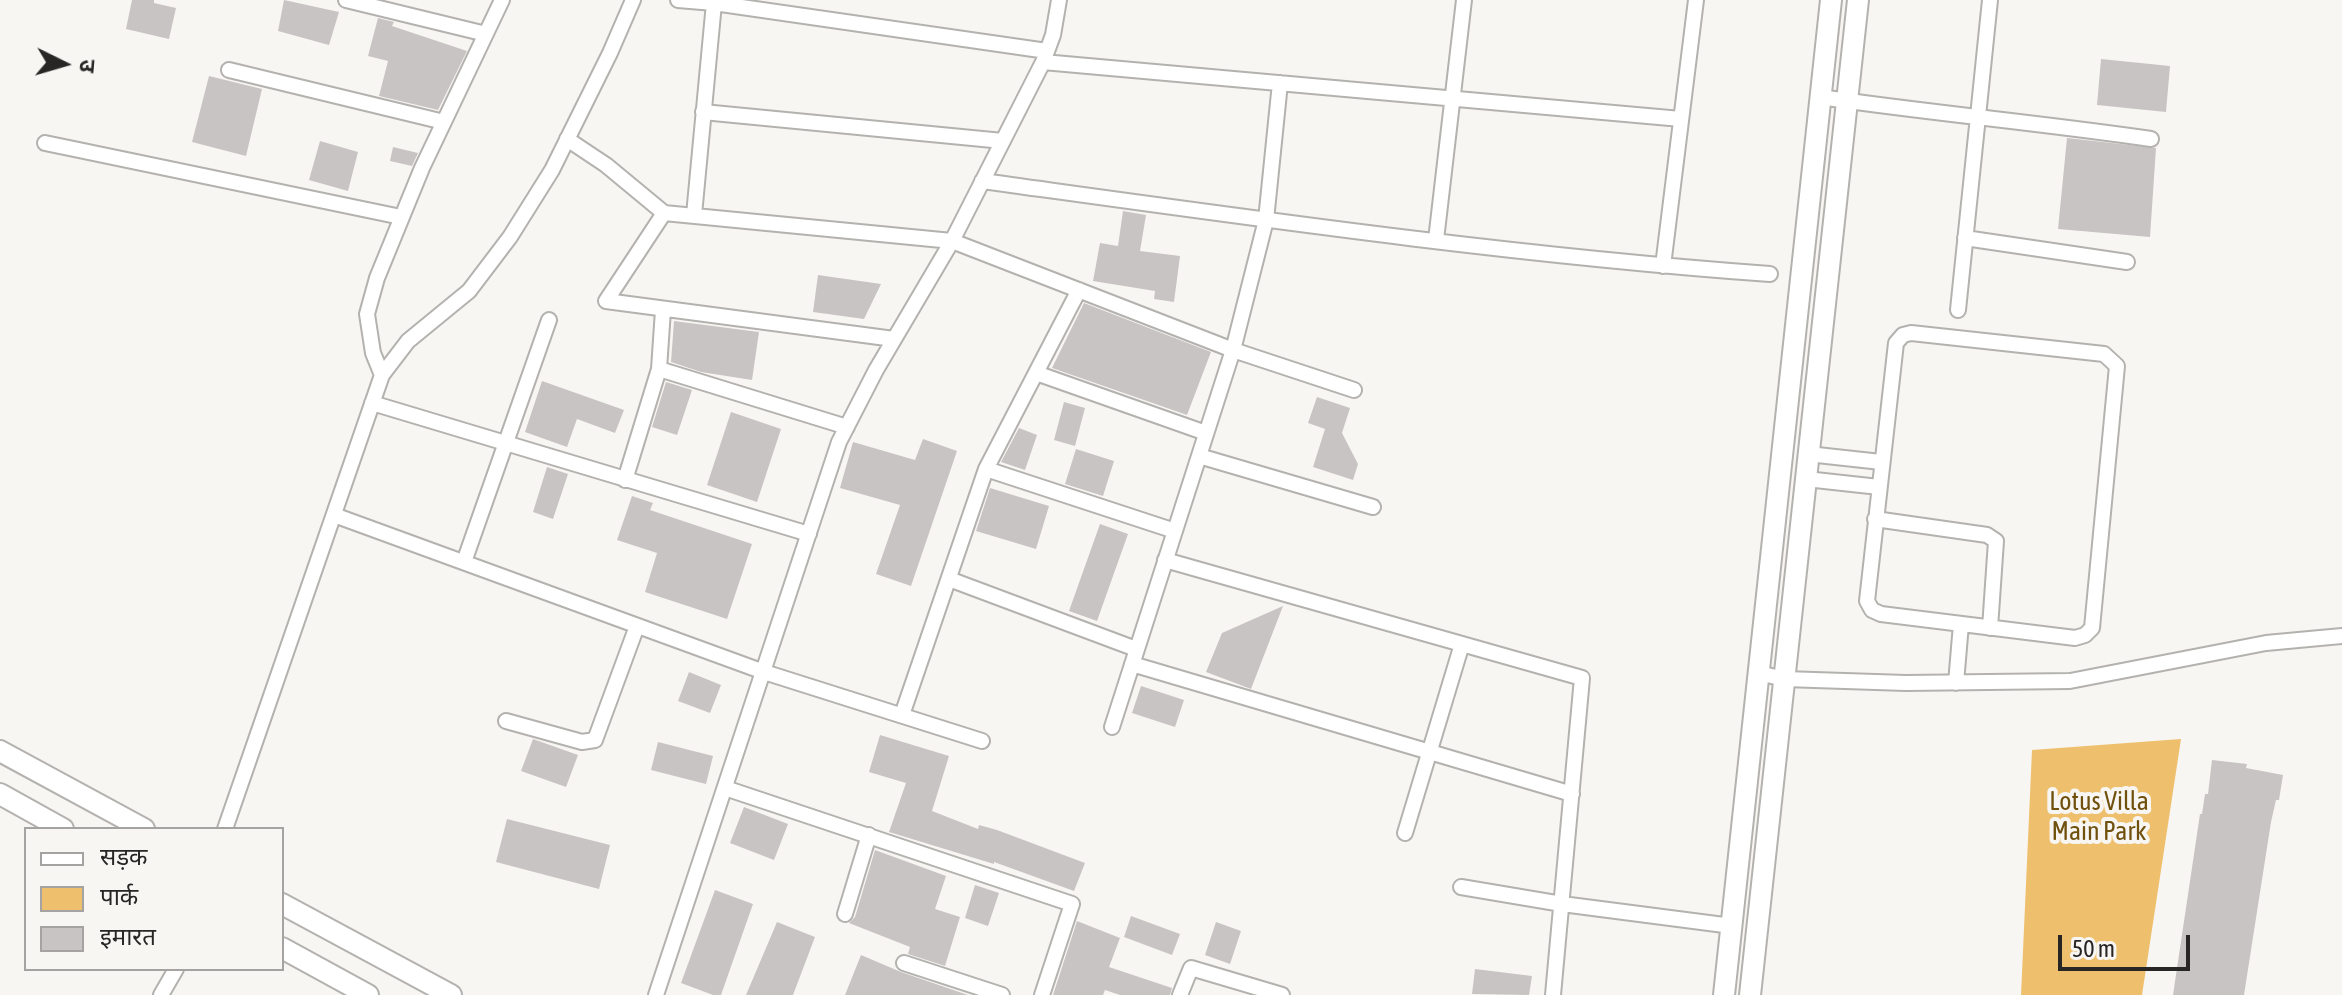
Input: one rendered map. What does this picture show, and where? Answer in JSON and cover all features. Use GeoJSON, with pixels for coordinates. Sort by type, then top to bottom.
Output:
{"type":"FeatureCollection","features":[{"type":"Feature","properties":{"kind":"street"},"geometry":{"type":"LineString","coordinates":[[346,0],[486,34]]}},
{"type":"Feature","properties":{"kind":"street"},"geometry":{"type":"LineString","coordinates":[[382,375],[373,353],[367,314],[377,278],[401,217],[502,0]]}},
{"type":"Feature","properties":{"kind":"street"},"geometry":{"type":"LineString","coordinates":[[226,827],[382,375],[408,341],[469,291],[510,237],[552,170],[633,0]]}},
{"type":"Feature","properties":{"kind":"street"},"geometry":{"type":"LineString","coordinates":[[678,0],[714,3],[1045,56],[1280,83],[1681,119]]}},
{"type":"Feature","properties":{"kind":"street"},"geometry":{"type":"LineString","coordinates":[[656,995],[839,442],[894,339],[952,241],[1003,141],[1045,56],[1053,35],[1059,0]]}},
{"type":"Feature","properties":{"kind":"street"},"geometry":{"type":"LineString","coordinates":[[1436,240],[1464,0]]}},
{"type":"Feature","properties":{"kind":"street"},"geometry":{"type":"LineString","coordinates":[[1663,266],[1696,0]]}},
{"type":"Feature","properties":{"kind":"street"},"geometry":{"type":"LineString","coordinates":[[1724,995],[1831,0]]}},
{"type":"Feature","properties":{"kind":"street"},"geometry":{"type":"LineString","coordinates":[[1750,995],[1858,0]]}},
{"type":"Feature","properties":{"kind":"street"},"geometry":{"type":"LineString","coordinates":[[1958,310],[1990,0]]}},
{"type":"Feature","properties":{"kind":"street"},"geometry":{"type":"LineString","coordinates":[[694,215],[714,3]]}},
{"type":"Feature","properties":{"kind":"street"},"geometry":{"type":"LineString","coordinates":[[229,70],[444,122]]}},
{"type":"Feature","properties":{"kind":"street"},"geometry":{"type":"LineString","coordinates":[[1112,727],[1233,350],[1266,220],[1280,83]]}},
{"type":"Feature","properties":{"kind":"street"},"geometry":{"type":"LineString","coordinates":[[1820,97],[2044,123],[2151,139]]}},
{"type":"Feature","properties":{"kind":"street"},"geometry":{"type":"LineString","coordinates":[[703,112],[1003,141]]}},
{"type":"Feature","properties":{"kind":"street"},"geometry":{"type":"LineString","coordinates":[[567,139],[606,165],[664,213],[952,241],[1233,350],[1354,390]]}},
{"type":"Feature","properties":{"kind":"street"},"geometry":{"type":"LineString","coordinates":[[45,143],[401,217]]}},
{"type":"Feature","properties":{"kind":"street"},"geometry":{"type":"LineString","coordinates":[[982,181],[1266,220],[1663,266],[1770,274]]}},
{"type":"Feature","properties":{"kind":"street"},"geometry":{"type":"LineString","coordinates":[[664,213],[606,301],[894,339]]}},
{"type":"Feature","properties":{"kind":"street"},"geometry":{"type":"LineString","coordinates":[[1965,238],[2127,262]]}},
{"type":"Feature","properties":{"kind":"street"},"geometry":{"type":"LineString","coordinates":[[902,715],[986,469],[1079,290]]}},
{"type":"Feature","properties":{"kind":"street"},"geometry":{"type":"LineString","coordinates":[[625,480],[659,369],[663,310]]}},
{"type":"Feature","properties":{"kind":"street"},"geometry":{"type":"LineString","coordinates":[[464,562],[549,320]]}},
{"type":"Feature","properties":{"kind":"street"},"geometry":{"type":"LineString","coordinates":[[1911,333],[2104,354],[2117,366],[2092,628],[2085,635],[2075,638],[1881,614],[1872,610],[1867,601],[1879,487],[1896,343],[1903,335],[1911,333]]}},
{"type":"Feature","properties":{"kind":"street"},"geometry":{"type":"LineString","coordinates":[[659,369],[847,427]]}},
{"type":"Feature","properties":{"kind":"street"},"geometry":{"type":"LineString","coordinates":[[1036,373],[1206,433]]}},
{"type":"Feature","properties":{"kind":"street"},"geometry":{"type":"LineString","coordinates":[[372,403],[809,534]]}},
{"type":"Feature","properties":{"kind":"street"},"geometry":{"type":"LineString","coordinates":[[1808,454],[1881,462]]}},
{"type":"Feature","properties":{"kind":"street"},"geometry":{"type":"LineString","coordinates":[[1199,456],[1373,507]]}},
{"type":"Feature","properties":{"kind":"street"},"geometry":{"type":"LineString","coordinates":[[986,469],[1175,531]]}},
{"type":"Feature","properties":{"kind":"street"},"geometry":{"type":"LineString","coordinates":[[1806,479],[1879,487]]}},
{"type":"Feature","properties":{"kind":"street"},"geometry":{"type":"LineString","coordinates":[[334,515],[764,672],[982,741]]}},
{"type":"Feature","properties":{"kind":"street"},"geometry":{"type":"LineString","coordinates":[[1875,519],[1992,537],[1996,548],[1990,628]]}},
{"type":"Feature","properties":{"kind":"street"},"geometry":{"type":"LineString","coordinates":[[1165,560],[1582,678],[1553,995]]}},
{"type":"Feature","properties":{"kind":"street"},"geometry":{"type":"LineString","coordinates":[[949,579],[1136,649]]}},
{"type":"Feature","properties":{"kind":"street"},"geometry":{"type":"LineString","coordinates":[[1956,683],[1961,624]]}},
{"type":"Feature","properties":{"kind":"street"},"geometry":{"type":"LineString","coordinates":[[506,721],[582,742],[595,740],[637,626]]}},
{"type":"Feature","properties":{"kind":"street"},"geometry":{"type":"LineString","coordinates":[[1759,673],[1784,679],[1956,683],[2070,681],[2266,643],[2342,636]]}},
{"type":"Feature","properties":{"kind":"street"},"geometry":{"type":"LineString","coordinates":[[1405,833],[1462,644]]}},
{"type":"Feature","properties":{"kind":"street"},"geometry":{"type":"LineString","coordinates":[[1132,664],[1572,794]]}},
{"type":"Feature","properties":{"kind":"street"},"geometry":{"type":"LineString","coordinates":[[0,751],[140,827]]}},
{"type":"Feature","properties":{"kind":"street"},"geometry":{"type":"LineString","coordinates":[[725,788],[1072,904],[1042,995]]}},
{"type":"Feature","properties":{"kind":"street"},"geometry":{"type":"LineString","coordinates":[[0,794],[59,827]]}},
{"type":"Feature","properties":{"kind":"street"},"geometry":{"type":"LineString","coordinates":[[845,914],[869,835]]}},
{"type":"Feature","properties":{"kind":"street"},"geometry":{"type":"LineString","coordinates":[[1461,887],[1562,904],[1732,926]]}},
{"type":"Feature","properties":{"kind":"street"},"geometry":{"type":"LineString","coordinates":[[284,905],[451,995]]}},
{"type":"Feature","properties":{"kind":"street"},"geometry":{"type":"LineString","coordinates":[[284,949],[368,995]]}},
{"type":"Feature","properties":{"kind":"street"},"geometry":{"type":"LineString","coordinates":[[904,963],[1002,995]]}},
{"type":"Feature","properties":{"kind":"street"},"geometry":{"type":"LineString","coordinates":[[1180,995],[1191,968],[1282,995]]}},
{"type":"Feature","properties":{"kind":"street"},"geometry":{"type":"LineString","coordinates":[[161,995],[175,971]]}},
{"type":"Feature","properties":{"kind":"green space","name":"Lotus Villa Main Park"},"geometry":{"type":"Polygon","coordinates":[[[2181,739],[2142,995],[2021,995],[2032,750],[2181,739]]]}},
{"type":"Feature","properties":{"kind":"building"},"geometry":{"type":"Polygon","coordinates":[[[132,0],[154,0],[154,3],[176,8],[169,39],[126,29],[132,0]]]}},
{"type":"Feature","properties":{"kind":"building"},"geometry":{"type":"Polygon","coordinates":[[[284,0],[339,12],[329,45],[278,31],[284,0]]]}},
{"type":"Feature","properties":{"kind":"building"},"geometry":{"type":"Polygon","coordinates":[[[378,18],[394,22],[392,26],[467,51],[438,110],[379,96],[388,61],[368,56],[378,18]]]}},
{"type":"Feature","properties":{"kind":"building"},"geometry":{"type":"Polygon","coordinates":[[[2101,59],[2170,66],[2166,112],[2097,105],[2101,59]]]}},
{"type":"Feature","properties":{"kind":"building"},"geometry":{"type":"Polygon","coordinates":[[[209,76],[262,89],[246,156],[192,142],[209,76]]]}},
{"type":"Feature","properties":{"kind":"building"},"geometry":{"type":"Polygon","coordinates":[[[2067,138],[2156,148],[2150,237],[2058,229],[2067,138]]]}},
{"type":"Feature","properties":{"kind":"building"},"geometry":{"type":"Polygon","coordinates":[[[320,141],[358,152],[348,191],[309,180],[320,141]]]}},
{"type":"Feature","properties":{"kind":"building"},"geometry":{"type":"Polygon","coordinates":[[[393,147],[418,153],[412,166],[390,161],[393,147]]]}},
{"type":"Feature","properties":{"kind":"building"},"geometry":{"type":"Polygon","coordinates":[[[1123,211],[1146,215],[1140,251],[1180,256],[1174,302],[1154,299],[1155,291],[1093,281],[1100,243],[1118,246],[1123,211]]]}},
{"type":"Feature","properties":{"kind":"building"},"geometry":{"type":"Polygon","coordinates":[[[818,275],[881,284],[864,319],[813,312],[818,275]]]}},
{"type":"Feature","properties":{"kind":"building"},"geometry":{"type":"Polygon","coordinates":[[[1084,303],[1211,352],[1187,415],[1052,368],[1084,303]]]}},
{"type":"Feature","properties":{"kind":"building"},"geometry":{"type":"Polygon","coordinates":[[[674,321],[759,332],[752,380],[701,372],[671,362],[674,321]]]}},
{"type":"Feature","properties":{"kind":"building"},"geometry":{"type":"Polygon","coordinates":[[[542,381],[624,410],[615,433],[577,419],[567,447],[525,432],[542,381]]]}},
{"type":"Feature","properties":{"kind":"building"},"geometry":{"type":"Polygon","coordinates":[[[666,382],[692,390],[677,435],[652,427],[666,382]]]}},
{"type":"Feature","properties":{"kind":"building"},"geometry":{"type":"Polygon","coordinates":[[[1317,397],[1350,408],[1342,433],[1358,464],[1353,480],[1313,467],[1325,429],[1308,423],[1317,397]]]}},
{"type":"Feature","properties":{"kind":"building"},"geometry":{"type":"Polygon","coordinates":[[[1064,402],[1085,408],[1075,446],[1054,440],[1064,402]]]}},
{"type":"Feature","properties":{"kind":"building"},"geometry":{"type":"Polygon","coordinates":[[[731,412],[781,429],[757,502],[707,485],[731,412]]]}},
{"type":"Feature","properties":{"kind":"building"},"geometry":{"type":"Polygon","coordinates":[[[1019,428],[1037,435],[1025,470],[1001,462],[1019,428]]]}},
{"type":"Feature","properties":{"kind":"building"},"geometry":{"type":"Polygon","coordinates":[[[923,439],[957,451],[911,586],[876,574],[900,505],[840,488],[853,442],[915,460],[923,439]]]}},
{"type":"Feature","properties":{"kind":"building"},"geometry":{"type":"Polygon","coordinates":[[[1076,449],[1114,461],[1103,496],[1065,484],[1076,449]]]}},
{"type":"Feature","properties":{"kind":"building"},"geometry":{"type":"Polygon","coordinates":[[[547,467],[568,474],[553,519],[533,512],[547,467]]]}},
{"type":"Feature","properties":{"kind":"building"},"geometry":{"type":"Polygon","coordinates":[[[990,488],[1049,506],[1036,549],[976,531],[990,488]]]}},
{"type":"Feature","properties":{"kind":"building"},"geometry":{"type":"Polygon","coordinates":[[[632,496],[653,503],[650,510],[752,544],[727,619],[645,592],[657,553],[617,540],[632,496]]]}},
{"type":"Feature","properties":{"kind":"building"},"geometry":{"type":"Polygon","coordinates":[[[1100,524],[1128,534],[1097,621],[1069,611],[1100,524]]]}},
{"type":"Feature","properties":{"kind":"building"},"geometry":{"type":"Polygon","coordinates":[[[1283,606],[1251,689],[1206,672],[1222,633],[1283,606]]]}},
{"type":"Feature","properties":{"kind":"building"},"geometry":{"type":"Polygon","coordinates":[[[689,672],[721,685],[710,713],[678,701],[689,672]]]}},
{"type":"Feature","properties":{"kind":"building"},"geometry":{"type":"Polygon","coordinates":[[[1141,686],[1184,700],[1175,727],[1132,713],[1141,686]]]}},
{"type":"Feature","properties":{"kind":"building"},"geometry":{"type":"Polygon","coordinates":[[[880,735],[949,756],[932,811],[978,829],[979,825],[997,830],[1085,863],[1074,891],[994,862],[889,832],[906,783],[869,772],[880,735]]]}},
{"type":"Feature","properties":{"kind":"building"},"geometry":{"type":"Polygon","coordinates":[[[533,739],[578,755],[566,787],[521,771],[533,739]]]}},
{"type":"Feature","properties":{"kind":"building"},"geometry":{"type":"Polygon","coordinates":[[[658,742],[713,756],[706,784],[651,770],[658,742]]]}},
{"type":"Feature","properties":{"kind":"building"},"geometry":{"type":"Polygon","coordinates":[[[2212,760],[2247,764],[2246,768],[2283,775],[2279,800],[2276,800],[2271,822],[2244,995],[2173,995],[2200,814],[2205,794],[2208,794],[2212,760]]]}},
{"type":"Feature","properties":{"kind":"building"},"geometry":{"type":"Polygon","coordinates":[[[744,807],[788,824],[774,860],[730,843],[744,807]]]}},
{"type":"Feature","properties":{"kind":"building"},"geometry":{"type":"Polygon","coordinates":[[[507,819],[610,845],[599,889],[496,862],[507,819]]]}},
{"type":"Feature","properties":{"kind":"building"},"geometry":{"type":"Polygon","coordinates":[[[875,850],[946,876],[935,909],[960,917],[945,966],[908,954],[910,947],[849,923],[855,917],[875,850]]]}},
{"type":"Feature","properties":{"kind":"building"},"geometry":{"type":"Polygon","coordinates":[[[975,885],[999,893],[988,926],[965,918],[975,885]]]}},
{"type":"Feature","properties":{"kind":"building"},"geometry":{"type":"Polygon","coordinates":[[[715,890],[753,904],[721,995],[681,983],[715,890]]]}},
{"type":"Feature","properties":{"kind":"building"},"geometry":{"type":"Polygon","coordinates":[[[1131,916],[1180,934],[1172,955],[1124,937],[1131,916]]]}},
{"type":"Feature","properties":{"kind":"building"},"geometry":{"type":"Polygon","coordinates":[[[1077,921],[1120,938],[1109,967],[1172,988],[1170,995],[1120,995],[1105,990],[1103,995],[1053,995],[1077,921]]]}},
{"type":"Feature","properties":{"kind":"building"},"geometry":{"type":"Polygon","coordinates":[[[777,922],[815,937],[793,995],[746,995],[777,922]]]}},
{"type":"Feature","properties":{"kind":"building"},"geometry":{"type":"Polygon","coordinates":[[[1216,922],[1241,931],[1230,964],[1205,955],[1216,922]]]}},
{"type":"Feature","properties":{"kind":"building"},"geometry":{"type":"Polygon","coordinates":[[[861,955],[901,972],[968,995],[845,995],[861,955]]]}},
{"type":"Feature","properties":{"kind":"building"},"geometry":{"type":"Polygon","coordinates":[[[1475,969],[1532,976],[1529,995],[1472,994],[1475,969]]]}}]}
